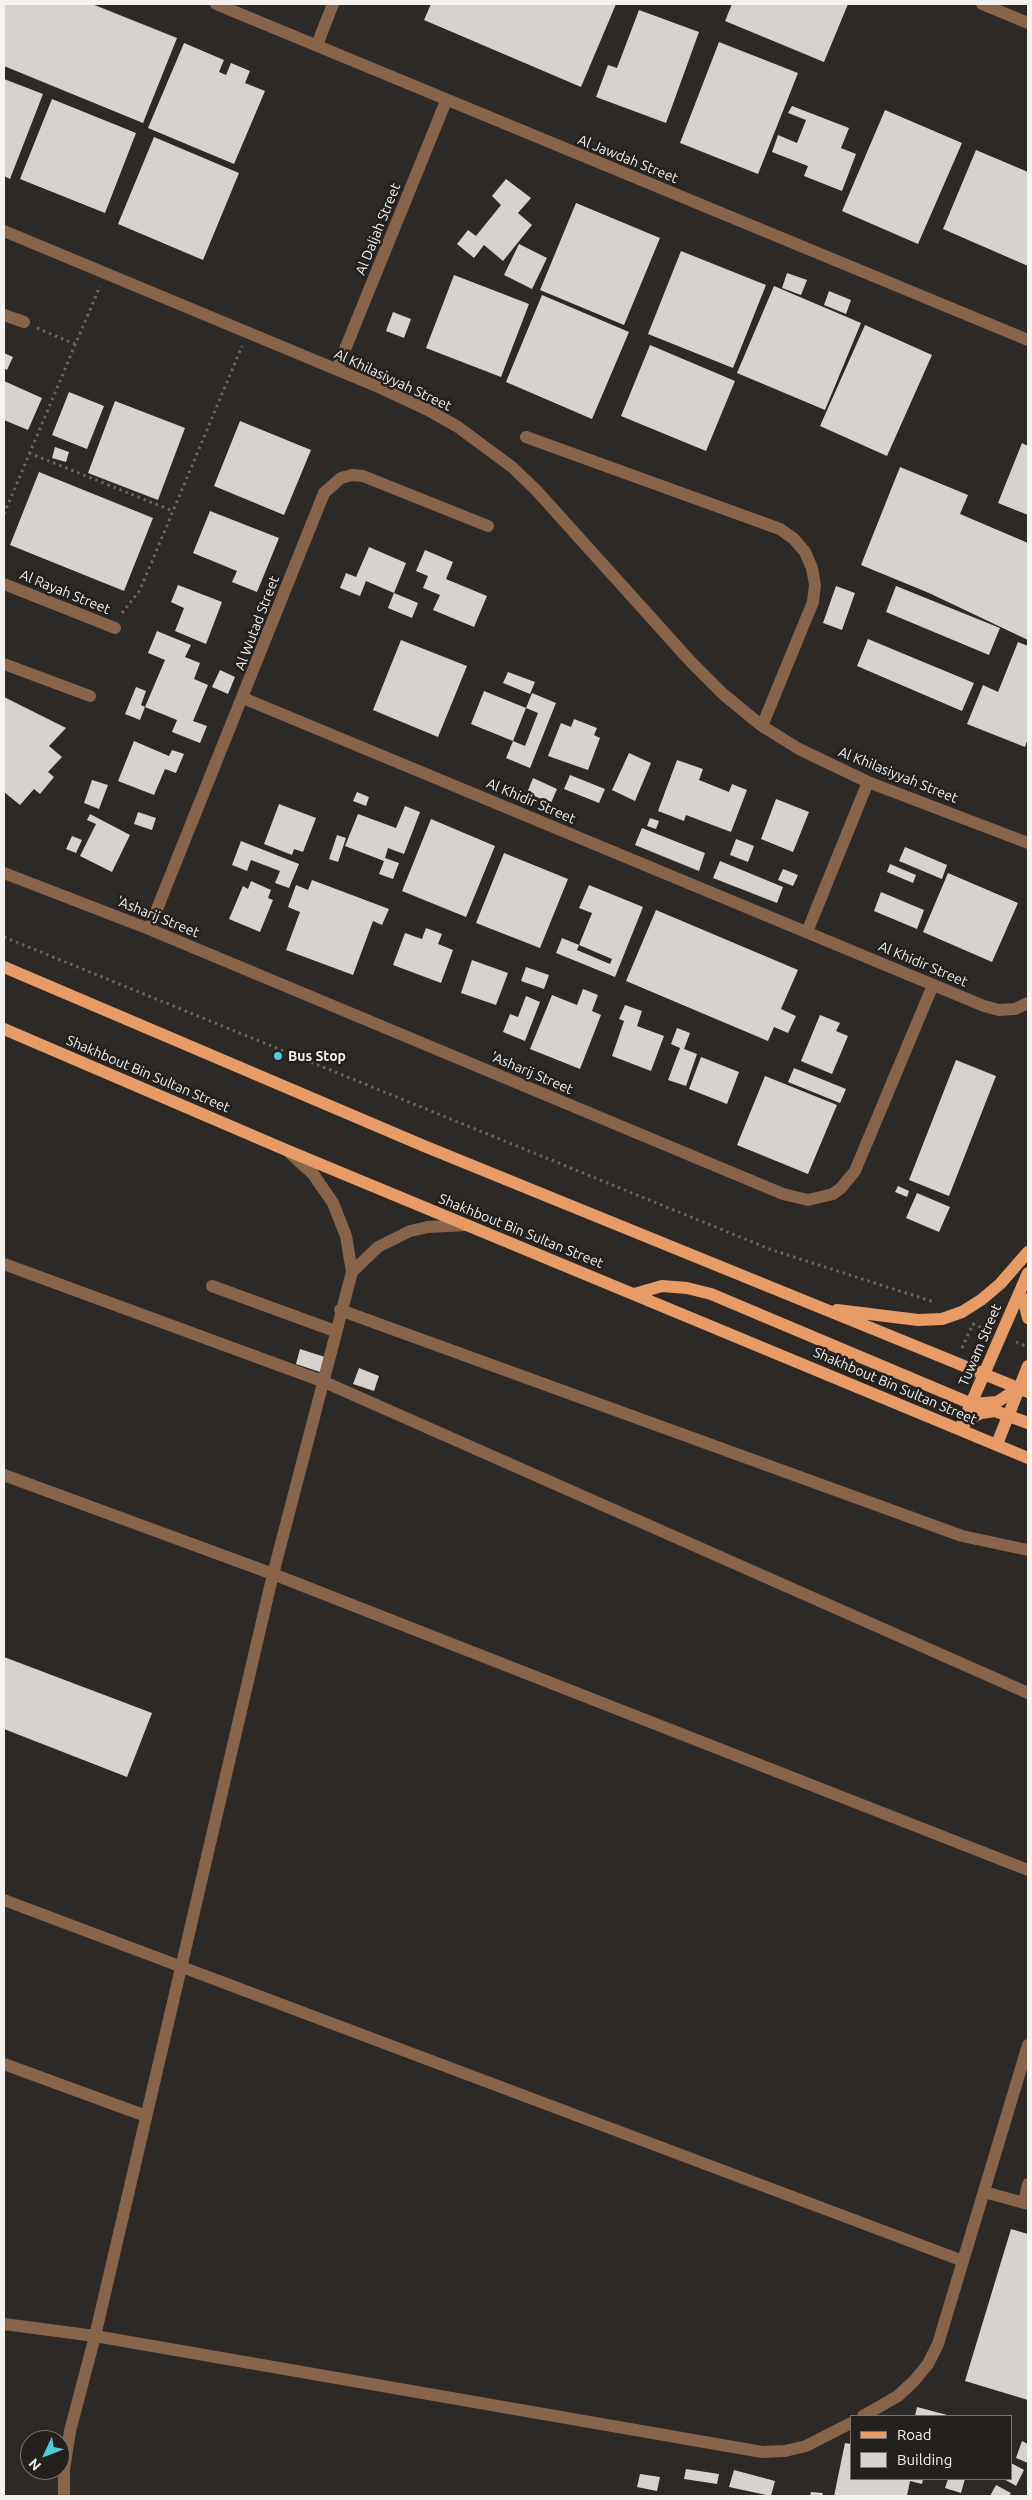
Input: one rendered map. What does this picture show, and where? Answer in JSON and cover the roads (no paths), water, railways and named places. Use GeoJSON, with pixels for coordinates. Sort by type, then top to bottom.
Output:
{"type":"FeatureCollection","features":[{"type":"Feature","properties":{"kind":"main road"},"geometry":{"type":"LineString","coordinates":[[4,967],[415,1142],[1023,1390]]}},
{"type":"Feature","properties":{"kind":"main road","name":"Shakhbout Bin Sultan Street"},"geometry":{"type":"LineString","coordinates":[[4,1029],[286,1150],[1028,1458]]}},
{"type":"Feature","properties":{"kind":"main road"},"geometry":{"type":"LineString","coordinates":[[817,1307],[918,1320],[942,1319],[962,1312],[982,1300],[1000,1284],[1028,1252]]}},
{"type":"Feature","properties":{"kind":"main road","name":"Tuwam Street"},"geometry":{"type":"LineString","coordinates":[[960,1429],[1028,1273]]}},
{"type":"Feature","properties":{"kind":"main road"},"geometry":{"type":"LineString","coordinates":[[634,1294],[662,1286],[687,1288],[711,1294],[972,1404],[998,1402],[1023,1390]]}},
{"type":"Feature","properties":{"kind":"main road"},"geometry":{"type":"LineString","coordinates":[[1028,1298],[1025,1306],[1028,1318]]}},
{"type":"Feature","properties":{"kind":"main road"},"geometry":{"type":"LineString","coordinates":[[997,1444],[1008,1415],[1023,1390],[1028,1366]]}},
{"type":"Feature","properties":{"kind":"main road"},"geometry":{"type":"LineString","coordinates":[[960,1429],[969,1419],[981,1413],[995,1411],[1028,1423]]}},
{"type":"Feature","properties":{"kind":"street","name":"Al Jawdah Street"},"geometry":{"type":"LineString","coordinates":[[216,4],[1028,340]]}},
{"type":"Feature","properties":{"kind":"street"},"geometry":{"type":"LineString","coordinates":[[316,45],[333,4]]}},
{"type":"Feature","properties":{"kind":"street"},"geometry":{"type":"LineString","coordinates":[[982,4],[1028,23]]}},
{"type":"Feature","properties":{"kind":"street","name":"Al Daljah Street"},"geometry":{"type":"LineString","coordinates":[[337,369],[446,100]]}},
{"type":"Feature","properties":{"kind":"street","name":"Al Khilasiyyah Street"},"geometry":{"type":"LineString","coordinates":[[4,231],[337,369],[428,410],[458,427],[512,467],[560,514],[691,662],[724,694],[762,726],[799,749],[868,782],[1028,843]]}},
{"type":"Feature","properties":{"kind":"street"},"geometry":{"type":"LineString","coordinates":[[4,315],[24,322]]}},
{"type":"Feature","properties":{"kind":"street"},"geometry":{"type":"LineString","coordinates":[[526,437],[780,529],[799,546],[812,568],[815,585],[813,602],[762,726]]}},
{"type":"Feature","properties":{"kind":"street","name":"Al Wutad Street"},"geometry":{"type":"LineString","coordinates":[[149,930],[320,503],[332,484],[352,475],[363,476],[488,526]]}},
{"type":"Feature","properties":{"kind":"street","name":"Al Rayah Street"},"geometry":{"type":"LineString","coordinates":[[5,587],[109,626]]}},
{"type":"Feature","properties":{"kind":"street"},"geometry":{"type":"LineString","coordinates":[[4,664],[90,696]]}},
{"type":"Feature","properties":{"kind":"street","name":"Al Khidir Street"},"geometry":{"type":"LineString","coordinates":[[243,698],[933,985],[999,1010],[1015,1009],[1028,1003]]}},
{"type":"Feature","properties":{"kind":"street"},"geometry":{"type":"LineString","coordinates":[[807,932],[868,782]]}},
{"type":"Feature","properties":{"kind":"street","name":"'Asharij Street"},"geometry":{"type":"LineString","coordinates":[[4,873],[149,930],[774,1190],[795,1198],[808,1200],[833,1194],[841,1188],[854,1171],[933,985]]}},
{"type":"Feature","properties":{"kind":"street"},"geometry":{"type":"LineString","coordinates":[[64,2496],[64,2470],[70,2431],[95,2336],[272,1574],[340,1310],[352,1272],[346,1236],[333,1203],[312,1174],[286,1150]]}},
{"type":"Feature","properties":{"kind":"street"},"geometry":{"type":"LineString","coordinates":[[352,1272],[378,1247],[410,1231],[428,1227],[467,1225]]}},
{"type":"Feature","properties":{"kind":"street"},"geometry":{"type":"LineString","coordinates":[[4,1264],[322,1381],[1028,1693]]}},
{"type":"Feature","properties":{"kind":"street"},"geometry":{"type":"LineString","coordinates":[[212,1286],[335,1331]]}},
{"type":"Feature","properties":{"kind":"street"},"geometry":{"type":"LineString","coordinates":[[340,1310],[962,1536],[1028,1550]]}},
{"type":"Feature","properties":{"kind":"street"},"geometry":{"type":"LineString","coordinates":[[4,1475],[272,1574],[1028,1870]]}},
{"type":"Feature","properties":{"kind":"street"},"geometry":{"type":"LineString","coordinates":[[4,1900],[963,2261]]}},
{"type":"Feature","properties":{"kind":"street"},"geometry":{"type":"LineString","coordinates":[[865,2415],[898,2396],[914,2381],[928,2364],[938,2344],[1028,2045]]}},
{"type":"Feature","properties":{"kind":"street"},"geometry":{"type":"LineString","coordinates":[[4,2064],[146,2116]]}},
{"type":"Feature","properties":{"kind":"street"},"geometry":{"type":"LineString","coordinates":[[984,2192],[1026,2203],[1028,2184]]}},
{"type":"Feature","properties":{"kind":"street"},"geometry":{"type":"LineString","coordinates":[[4,2324],[95,2336],[762,2452],[785,2451],[806,2446],[850,2424]]}},
{"type":"Feature","properties":{"kind":"place","name":"Bus Stop"},"geometry":{"type":"Point","coordinates":[278,1056]}}]}
